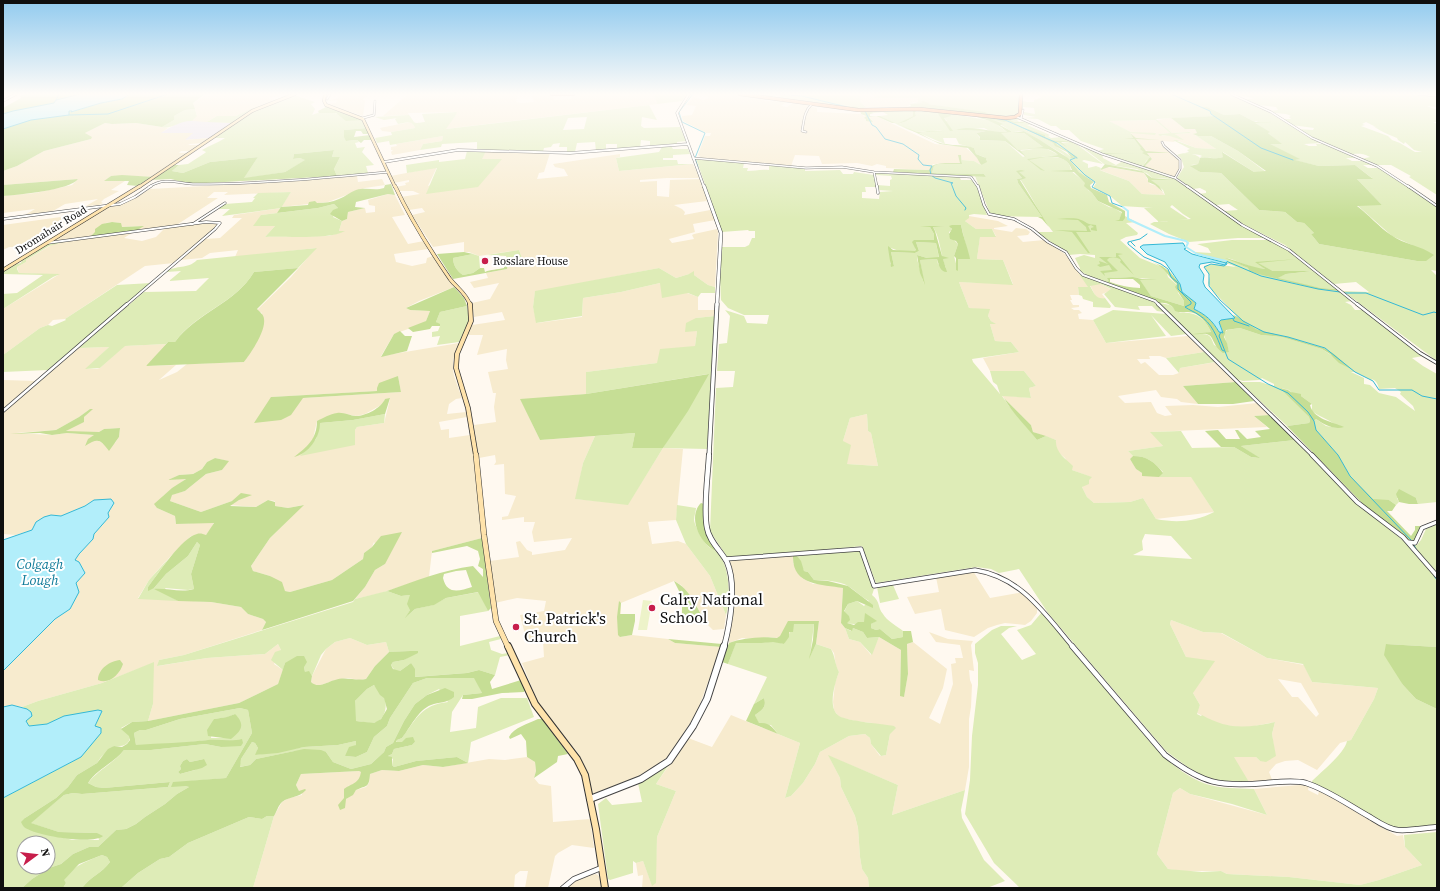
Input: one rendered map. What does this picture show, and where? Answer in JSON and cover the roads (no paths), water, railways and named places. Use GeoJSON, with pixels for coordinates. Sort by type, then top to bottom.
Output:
{"type":"FeatureCollection","features":[{"type":"Feature","properties":{"kind":"main road","name":"Dromahair Road"},"geometry":{"type":"LineString","coordinates":[[3,270],[167,169],[216,136]]}},
{"type":"Feature","properties":{"kind":"main road"},"geometry":{"type":"LineString","coordinates":[[372,136],[403,204],[448,276],[468,299],[471,321],[457,354],[456,368],[468,408],[478,465],[484,535],[496,622],[535,704],[580,764],[585,775],[605,888]]}},
{"type":"Feature","properties":{"kind":"street"},"geometry":{"type":"LineString","coordinates":[[590,799],[624,787],[662,767],[669,761],[700,714],[707,698],[724,645],[730,610],[732,586],[730,572],[725,559],[707,531],[707,494],[721,233],[685,136]]}},
{"type":"Feature","properties":{"kind":"street"},"geometry":{"type":"LineString","coordinates":[[1061,136],[1102,154],[1175,178],[1242,225],[1289,250],[1420,353],[1437,363]]}},
{"type":"Feature","properties":{"kind":"street"},"geometry":{"type":"LineString","coordinates":[[1308,136],[1377,166],[1437,206]]}},
{"type":"Feature","properties":{"kind":"street"},"geometry":{"type":"LineString","coordinates":[[1162,142],[1164,146],[1180,160],[1180,169],[1175,178]]}},
{"type":"Feature","properties":{"kind":"street"},"geometry":{"type":"LineString","coordinates":[[384,162],[458,150],[570,153],[688,144]]}},
{"type":"Feature","properties":{"kind":"street"},"geometry":{"type":"LineString","coordinates":[[693,158],[806,168],[842,167],[874,172],[972,177],[989,214],[1014,219],[1032,229],[1048,242],[1066,252],[1076,268],[1083,275],[1155,301],[1326,468],[1357,502],[1408,542],[1417,555],[1437,576]]}},
{"type":"Feature","properties":{"kind":"street"},"geometry":{"type":"LineString","coordinates":[[3,219],[120,204],[131,200],[157,182],[165,180],[176,181],[183,184],[214,184],[318,179],[388,172]]}},
{"type":"Feature","properties":{"kind":"street"},"geometry":{"type":"LineString","coordinates":[[874,172],[878,193]]}},
{"type":"Feature","properties":{"kind":"street"},"geometry":{"type":"LineString","coordinates":[[192,224],[225,203]]}},
{"type":"Feature","properties":{"kind":"street"},"geometry":{"type":"LineString","coordinates":[[3,411],[215,229],[220,223],[214,222],[192,224],[46,243]]}},
{"type":"Feature","properties":{"kind":"street"},"geometry":{"type":"LineString","coordinates":[[1408,542],[1416,543],[1422,528],[1437,522]]}},
{"type":"Feature","properties":{"kind":"street"},"geometry":{"type":"LineString","coordinates":[[725,559],[861,549],[874,586],[888,585],[975,570],[990,572],[1013,584],[1031,597],[1165,755],[1182,768],[1202,779],[1218,784],[1245,786],[1284,782],[1305,783],[1331,795],[1376,821],[1397,830],[1437,828]]}},
{"type":"Feature","properties":{"kind":"street"},"geometry":{"type":"LineString","coordinates":[[563,888],[574,879],[601,868]]}},
{"type":"Feature","properties":{"kind":"water"},"geometry":{"type":"Polygon","coordinates":[[[1183,243],[1186,248],[1184,249],[1192,254],[1226,263],[1225,265],[1212,262],[1200,264],[1199,267],[1204,275],[1203,282],[1205,287],[1235,318],[1221,320],[1219,322],[1223,333],[1219,332],[1214,324],[1202,313],[1194,309],[1196,303],[1182,292],[1180,284],[1165,262],[1147,254],[1140,247],[1143,245],[1183,243]]]}},
{"type":"Feature","properties":{"kind":"water","name":"Colgagh Lough"},"geometry":{"type":"Polygon","coordinates":[[[111,499],[114,503],[108,513],[109,517],[94,534],[93,539],[75,560],[79,562],[85,573],[76,583],[79,592],[70,609],[55,619],[3,671],[3,540],[32,530],[36,522],[44,517],[51,515],[61,516],[85,506],[94,500],[111,499]]]}},
{"type":"Feature","properties":{"kind":"water"},"geometry":{"type":"Polygon","coordinates":[[[12,705],[27,709],[31,712],[32,716],[26,721],[29,726],[47,724],[64,716],[98,710],[102,711],[95,726],[101,728],[101,733],[81,757],[3,798],[3,707],[12,705]]]}},
{"type":"Feature","properties":{"kind":"waterway"},"geometry":{"type":"LineString","coordinates":[[698,167],[695,158],[704,136]]}},
{"type":"Feature","properties":{"kind":"waterway"},"geometry":{"type":"LineString","coordinates":[[882,136],[885,139],[903,144],[919,155],[918,159],[923,165],[932,166],[930,170],[931,175],[935,178],[953,183],[951,183],[956,196],[966,208],[965,210]]}},
{"type":"Feature","properties":{"kind":"waterway"},"geometry":{"type":"LineString","coordinates":[[1040,136],[1057,143],[1077,158]]}},
{"type":"Feature","properties":{"kind":"waterway"},"geometry":{"type":"LineString","coordinates":[[1243,136],[1261,148],[1293,160]]}},
{"type":"Feature","properties":{"kind":"waterway"},"geometry":{"type":"LineString","coordinates":[[1075,158],[1070,160],[1085,175],[1095,182],[1092,187],[1110,196],[1112,203],[1123,207]]}},
{"type":"Feature","properties":{"kind":"waterway"},"geometry":{"type":"LineString","coordinates":[[1123,207],[1128,211],[1128,219],[1165,236],[1186,241],[1188,243],[1186,247],[1197,254],[1226,261]]}},
{"type":"Feature","properties":{"kind":"waterway"},"geometry":{"type":"LineString","coordinates":[[1147,234],[1140,239],[1128,242],[1128,244],[1144,257],[1161,264],[1168,269],[1171,277],[1178,283],[1178,289],[1191,302],[1191,304],[1185,307],[1204,318],[1214,331],[1222,350],[1224,351]]}},
{"type":"Feature","properties":{"kind":"waterway"},"geometry":{"type":"LineString","coordinates":[[1131,242],[1135,246]]}},
{"type":"Feature","properties":{"kind":"waterway"},"geometry":{"type":"LineString","coordinates":[[1340,292],[1318,289],[1261,276],[1226,261],[1227,264],[1224,266],[1211,264],[1204,267],[1209,274],[1209,286],[1220,300],[1243,321],[1264,332],[1288,337],[1325,348],[1355,372],[1373,381],[1379,390],[1412,390],[1422,396],[1437,399]]}},
{"type":"Feature","properties":{"kind":"waterway"},"geometry":{"type":"LineString","coordinates":[[1343,293],[1366,293],[1423,315],[1434,312],[1437,313]]}},
{"type":"Feature","properties":{"kind":"waterway"},"geometry":{"type":"LineString","coordinates":[[1233,319],[1234,321],[1249,326]]}},
{"type":"Feature","properties":{"kind":"waterway"},"geometry":{"type":"LineString","coordinates":[[1221,332],[1219,336],[1228,359],[1268,384],[1288,393],[1308,412],[1314,421],[1316,430],[1338,455],[1350,476],[1411,540]]}},
{"type":"Feature","properties":{"kind":"waterway"},"geometry":{"type":"LineString","coordinates":[[1414,545],[1417,551]]}},
{"type":"Feature","properties":{"kind":"waterway"},"geometry":{"type":"LineString","coordinates":[[1434,576],[1437,580]]}},
{"type":"Feature","properties":{"kind":"place","name":"Rosslare House"},"geometry":{"type":"Point","coordinates":[485,261]}},
{"type":"Feature","properties":{"kind":"place","name":"Calry National School"},"geometry":{"type":"Point","coordinates":[652,608]}},
{"type":"Feature","properties":{"kind":"place","name":"St. Patrick's Church"},"geometry":{"type":"Point","coordinates":[516,627]}}]}
